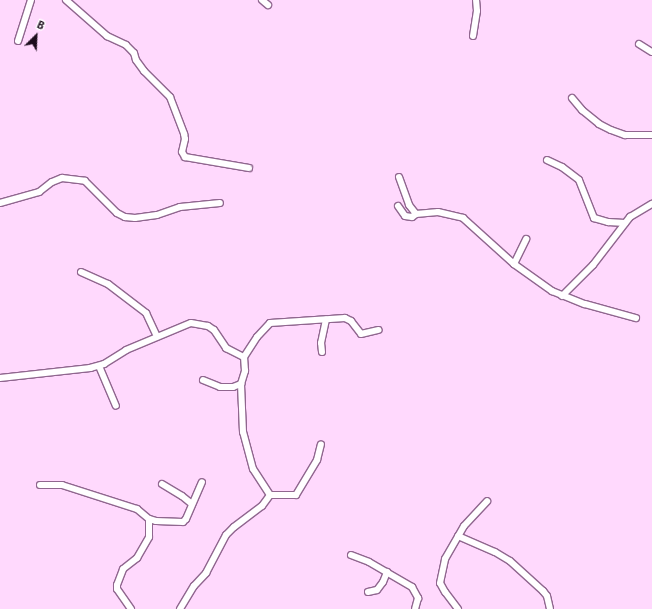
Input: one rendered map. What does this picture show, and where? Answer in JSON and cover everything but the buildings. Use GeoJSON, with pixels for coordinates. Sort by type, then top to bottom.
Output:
{"type":"FeatureCollection","features":[{"type":"Feature","properties":{"kind":"street"},"geometry":{"type":"LineString","coordinates":[[18,41],[31,0]]}},
{"type":"Feature","properties":{"kind":"street"},"geometry":{"type":"LineString","coordinates":[[66,0],[107,36],[126,45],[134,53],[136,60],[144,71],[170,98],[184,134],[185,139],[182,152],[185,157],[249,168]]}},
{"type":"Feature","properties":{"kind":"street"},"geometry":{"type":"LineString","coordinates":[[262,0],[268,4]]}},
{"type":"Feature","properties":{"kind":"street"},"geometry":{"type":"LineString","coordinates":[[473,36],[477,11],[476,0]]}},
{"type":"Feature","properties":{"kind":"street"},"geometry":{"type":"LineString","coordinates":[[639,44],[652,52]]}},
{"type":"Feature","properties":{"kind":"street"},"geometry":{"type":"LineString","coordinates":[[572,98],[582,110],[599,124],[611,130],[624,135],[652,135]]}},
{"type":"Feature","properties":{"kind":"street"},"geometry":{"type":"LineString","coordinates":[[547,160],[562,167],[579,180],[594,218],[608,222],[625,223]]}},
{"type":"Feature","properties":{"kind":"street"},"geometry":{"type":"LineString","coordinates":[[399,177],[409,205],[416,214]]}},
{"type":"Feature","properties":{"kind":"street"},"geometry":{"type":"LineString","coordinates":[[0,203],[39,192],[52,182],[62,178],[85,181],[118,213],[125,217],[136,218],[157,216],[180,207],[220,203]]}},
{"type":"Feature","properties":{"kind":"street"},"geometry":{"type":"LineString","coordinates":[[562,296],[593,265],[625,223],[634,214],[652,204]]}},
{"type":"Feature","properties":{"kind":"street"},"geometry":{"type":"LineString","coordinates":[[398,206],[405,216],[412,217],[416,214],[438,212],[463,218],[514,264],[541,284],[562,296],[636,318]]}},
{"type":"Feature","properties":{"kind":"street"},"geometry":{"type":"LineString","coordinates":[[514,264],[526,239]]}},
{"type":"Feature","properties":{"kind":"street"},"geometry":{"type":"LineString","coordinates":[[81,272],[108,284],[146,313],[157,337]]}},
{"type":"Feature","properties":{"kind":"street"},"geometry":{"type":"LineString","coordinates":[[270,495],[254,469],[243,432],[241,384],[244,371],[244,357],[257,337],[270,323],[348,319],[361,334],[379,330]]}},
{"type":"Feature","properties":{"kind":"street"},"geometry":{"type":"LineString","coordinates":[[322,352],[322,342],[326,320]]}},
{"type":"Feature","properties":{"kind":"street"},"geometry":{"type":"LineString","coordinates":[[0,378],[98,366],[126,350],[191,323],[199,323],[214,330],[226,348],[244,357]]}},
{"type":"Feature","properties":{"kind":"street"},"geometry":{"type":"LineString","coordinates":[[98,366],[116,406]]}},
{"type":"Feature","properties":{"kind":"street"},"geometry":{"type":"LineString","coordinates":[[203,380],[220,388],[233,387],[241,384]]}},
{"type":"Feature","properties":{"kind":"street"},"geometry":{"type":"LineString","coordinates":[[270,495],[296,495],[317,460],[321,444]]}},
{"type":"Feature","properties":{"kind":"street"},"geometry":{"type":"LineString","coordinates":[[40,486],[49,484],[62,485],[136,510],[149,519],[159,522],[183,522],[202,482]]}},
{"type":"Feature","properties":{"kind":"street"},"geometry":{"type":"LineString","coordinates":[[162,484],[192,504]]}},
{"type":"Feature","properties":{"kind":"street"},"geometry":{"type":"LineString","coordinates":[[180,609],[194,586],[206,573],[226,535],[234,527],[262,506],[270,495]]}},
{"type":"Feature","properties":{"kind":"street"},"geometry":{"type":"LineString","coordinates":[[458,609],[442,589],[440,577],[445,559],[458,536],[487,501]]}},
{"type":"Feature","properties":{"kind":"street"},"geometry":{"type":"LineString","coordinates":[[131,609],[117,589],[117,585],[123,569],[139,555],[149,537],[149,519]]}},
{"type":"Feature","properties":{"kind":"street"},"geometry":{"type":"LineString","coordinates":[[458,536],[495,552],[510,561],[543,591],[547,596],[550,609]]}},
{"type":"Feature","properties":{"kind":"street"},"geometry":{"type":"LineString","coordinates":[[351,555],[412,586],[418,598],[415,609]]}},
{"type":"Feature","properties":{"kind":"street"},"geometry":{"type":"LineString","coordinates":[[368,592],[377,590],[383,582],[387,572]]}}]}
